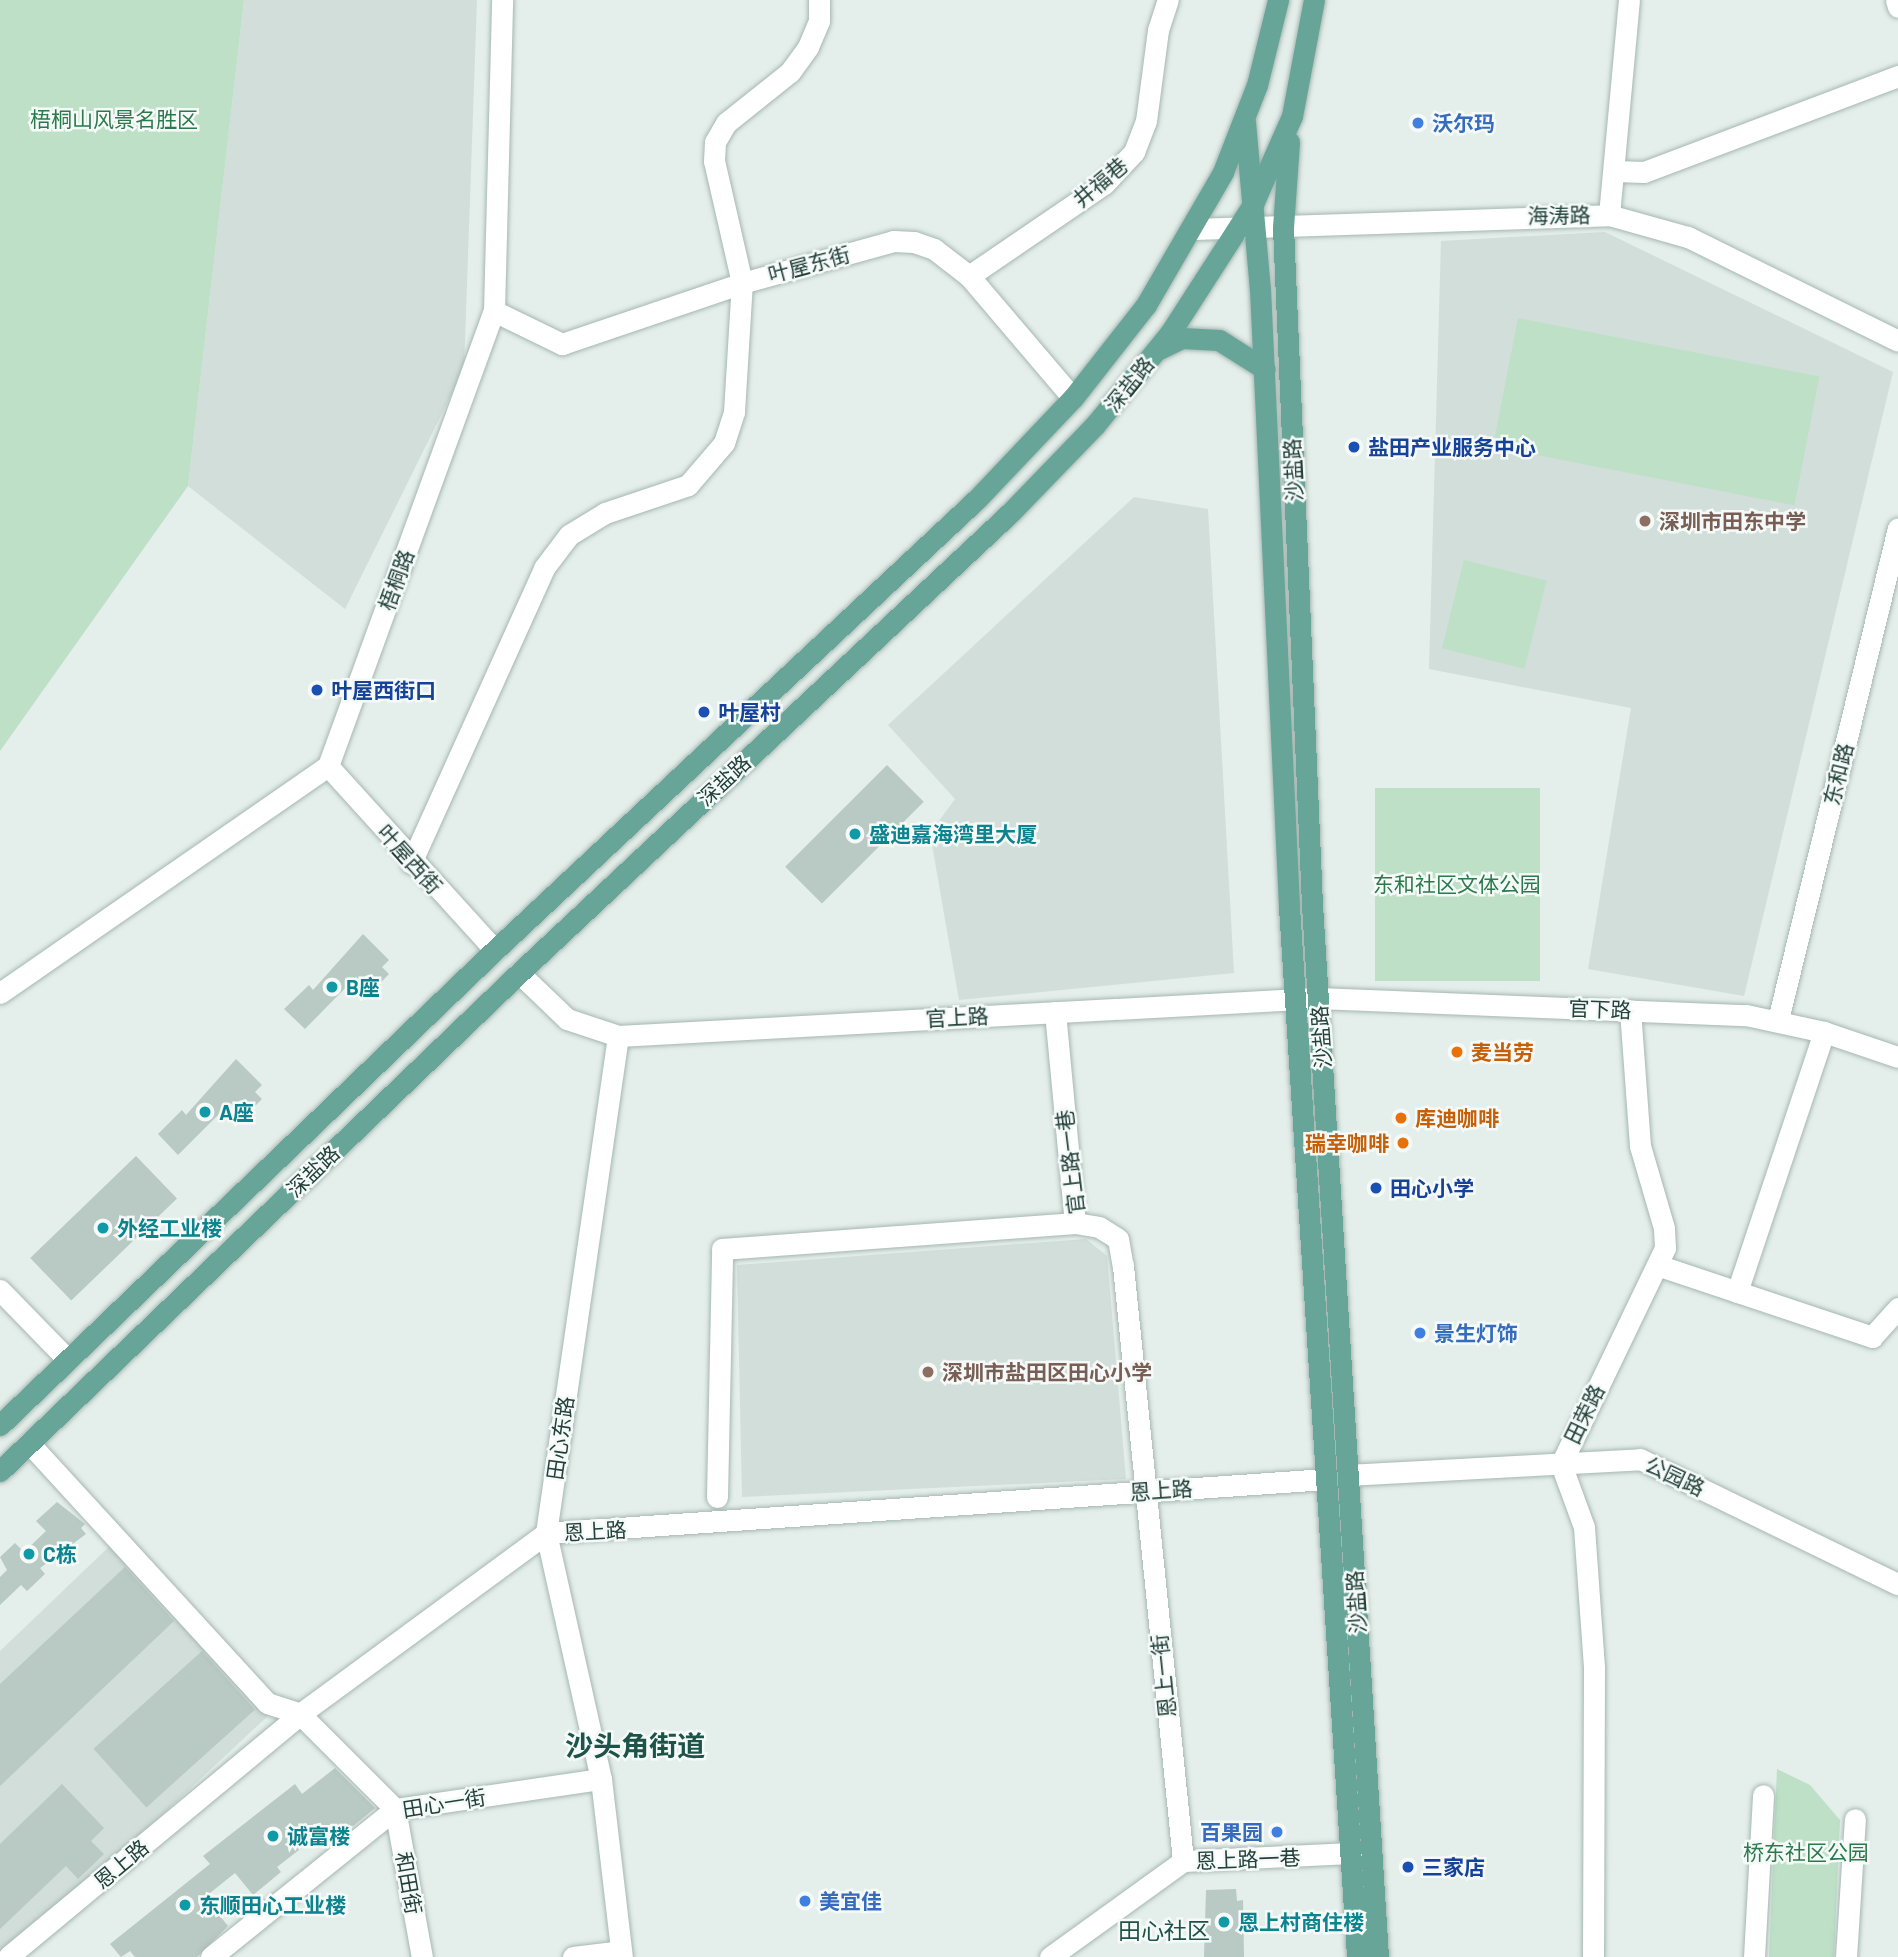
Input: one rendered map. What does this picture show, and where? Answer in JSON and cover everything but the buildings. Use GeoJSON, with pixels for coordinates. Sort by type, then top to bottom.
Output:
{"type":"FeatureCollection","features":[{"type":"Feature","properties":{"kind":"main road","name":"深盐路"},"geometry":{"type":"LineString","coordinates":[[0,1425],[495,950],[977,499],[1073,398],[1146,305],[1194,229],[1245,120],[1278,0]]}},
{"type":"Feature","properties":{"kind":"main road"},"geometry":{"type":"LineString","coordinates":[[1254,204],[1292,116],[1314,0]]}},
{"type":"Feature","properties":{"kind":"main road","name":"沙盐路"},"geometry":{"type":"LineString","coordinates":[[1292,116],[1283,227],[1318,998],[1378,1957]]}},
{"type":"Feature","properties":{"kind":"main road","name":"沙盐路"},"geometry":{"type":"LineString","coordinates":[[1245,120],[1254,204],[1247,228],[1265,369],[1295,998],[1357,1957]]}},
{"type":"Feature","properties":{"kind":"main road","name":"深盐路"},"geometry":{"type":"LineString","coordinates":[[0,1471],[519,973],[1011,512],[1146,364],[1247,228]]}},
{"type":"Feature","properties":{"kind":"main road"},"geometry":{"type":"LineString","coordinates":[[1146,364],[1163,345],[1201,337],[1236,346],[1265,369]]}},
{"type":"Feature","properties":{"kind":"main road"},"geometry":{"type":"LineString","coordinates":[[67,1359],[91,1384]]}},
{"type":"Feature","properties":{"kind":"street","name":"梧桐路"},"geometry":{"type":"LineString","coordinates":[[328,766],[494,311],[502,0]]}},
{"type":"Feature","properties":{"kind":"street"},"geometry":{"type":"LineString","coordinates":[[411,863],[544,568],[569,535],[605,513],[688,485],[709,467],[724,443],[734,412],[742,283],[714,161],[715,142],[726,123],[790,72],[808,47],[819,20],[819,0]]}},
{"type":"Feature","properties":{"kind":"street","name":"井福巷"},"geometry":{"type":"LineString","coordinates":[[970,276],[1104,184],[1134,152],[1146,121],[1158,30],[1168,0]]}},
{"type":"Feature","properties":{"kind":"street"},"geometry":{"type":"LineString","coordinates":[[1609,215],[1629,0]]}},
{"type":"Feature","properties":{"kind":"street"},"geometry":{"type":"LineString","coordinates":[[1896,0],[1898,7]]}},
{"type":"Feature","properties":{"kind":"street"},"geometry":{"type":"LineString","coordinates":[[1614,171],[1644,172],[1898,76]]}},
{"type":"Feature","properties":{"kind":"street","name":"海涛路"},"geometry":{"type":"LineString","coordinates":[[1194,229],[1609,215],[1688,237],[1898,341]]}},
{"type":"Feature","properties":{"kind":"street","name":"叶屋东街"},"geometry":{"type":"LineString","coordinates":[[494,311],[562,344],[742,283],[893,242],[934,248],[970,276],[1073,398]]}},
{"type":"Feature","properties":{"kind":"street","name":"东和路"},"geometry":{"type":"LineString","coordinates":[[1778,1020],[1898,528]]}},
{"type":"Feature","properties":{"kind":"street"},"geometry":{"type":"LineString","coordinates":[[0,993],[328,766]]}},
{"type":"Feature","properties":{"kind":"street","name":"叶屋西街"},"geometry":{"type":"LineString","coordinates":[[328,766],[411,863],[495,950]]}},
{"type":"Feature","properties":{"kind":"street"},"geometry":{"type":"LineString","coordinates":[[519,973],[567,1019],[618,1036]]}},
{"type":"Feature","properties":{"kind":"street","name":"官下路"},"geometry":{"type":"LineString","coordinates":[[1295,998],[1630,1010],[1778,1020],[1898,1057]]}},
{"type":"Feature","properties":{"kind":"street","name":"官上路"},"geometry":{"type":"LineString","coordinates":[[618,1036],[1295,998]]}},
{"type":"Feature","properties":{"kind":"street","name":"田荣路"},"geometry":{"type":"LineString","coordinates":[[1593,1957],[1594,1667],[1584,1527],[1561,1464],[1660,1266],[1664,1228],[1640,1146],[1630,1010]]}},
{"type":"Feature","properties":{"kind":"street","name":"官上路一巷"},"geometry":{"type":"LineString","coordinates":[[1055,1012],[1075,1223],[1099,1227],[1118,1239],[1145,1492]]}},
{"type":"Feature","properties":{"kind":"street"},"geometry":{"type":"LineString","coordinates":[[1737,1292],[1824,1032]]}},
{"type":"Feature","properties":{"kind":"street","name":"田心东路"},"geometry":{"type":"LineString","coordinates":[[618,1036],[546,1533],[601,1779],[621,1954]]}},
{"type":"Feature","properties":{"kind":"street"},"geometry":{"type":"LineString","coordinates":[[717,1497],[722,1249],[1075,1223]]}},
{"type":"Feature","properties":{"kind":"street"},"geometry":{"type":"LineString","coordinates":[[1660,1266],[1872,1337],[1898,1308]]}},
{"type":"Feature","properties":{"kind":"street"},"geometry":{"type":"LineString","coordinates":[[0,1290],[67,1359]]}},
{"type":"Feature","properties":{"kind":"street"},"geometry":{"type":"LineString","coordinates":[[29,1443],[267,1703],[300,1714],[395,1810]]}},
{"type":"Feature","properties":{"kind":"street","name":"公园路"},"geometry":{"type":"LineString","coordinates":[[1348,1475],[1640,1459],[1898,1584]]}},
{"type":"Feature","properties":{"kind":"street","name":"恩上路"},"geometry":{"type":"LineString","coordinates":[[9,1957],[300,1714],[546,1533],[1326,1479]]}},
{"type":"Feature","properties":{"kind":"street","name":"恩上一街"},"geometry":{"type":"LineString","coordinates":[[1145,1492],[1183,1861]]}},
{"type":"Feature","properties":{"kind":"street","name":"田心一街"},"geometry":{"type":"LineString","coordinates":[[211,1957],[395,1810],[601,1779]]}},
{"type":"Feature","properties":{"kind":"street"},"geometry":{"type":"LineString","coordinates":[[1754,1957],[1763,1795]]}},
{"type":"Feature","properties":{"kind":"street","name":"和田街"},"geometry":{"type":"LineString","coordinates":[[395,1810],[422,1957]]}},
{"type":"Feature","properties":{"kind":"street"},"geometry":{"type":"LineString","coordinates":[[1846,1957],[1854,1819]]}},
{"type":"Feature","properties":{"kind":"street","name":"恩上路一巷"},"geometry":{"type":"LineString","coordinates":[[1050,1957],[1183,1861],[1351,1853]]}},
{"type":"Feature","properties":{"kind":"street"},"geometry":{"type":"LineString","coordinates":[[0,1949],[9,1957]]}},
{"type":"Feature","properties":{"kind":"street"},"geometry":{"type":"LineString","coordinates":[[573,1957],[621,1954]]}},
{"type":"Feature","properties":{"kind":"shaded area"},"geometry":{"type":"Polygon","coordinates":[[[244,0],[477,0],[464,369],[345,609],[188,486],[244,0]]]}},
{"type":"Feature","properties":{"kind":"shaded area","name":"深圳市田东中学"},"geometry":{"type":"Polygon","coordinates":[[[1605,232],[1893,372],[1744,996],[1588,969],[1631,708],[1429,669],[1441,241],[1605,232]]]}},
{"type":"Feature","properties":{"kind":"shaded area"},"geometry":{"type":"Polygon","coordinates":[[[1134,497],[1208,509],[1234,973],[959,1000],[930,833],[955,799],[888,725],[1134,497]]]}},
{"type":"Feature","properties":{"kind":"shaded area","name":"深圳市盐田区田心小学"},"geometry":{"type":"Polygon","coordinates":[[[1086,1239],[1107,1256],[1126,1479],[742,1497],[737,1265],[1086,1239]]]}},
{"type":"Feature","properties":{"kind":"shaded area"},"geometry":{"type":"Polygon","coordinates":[[[113,1543],[270,1714],[10,1957],[0,1957],[0,1651],[113,1543]]]}},
{"type":"Feature","properties":{"kind":"green space","name":"梧桐山风景名胜区"},"geometry":{"type":"Polygon","coordinates":[[[0,0],[244,0],[188,486],[0,751],[0,0]]]}},
{"type":"Feature","properties":{"kind":"green space"},"geometry":{"type":"Polygon","coordinates":[[[1518,318],[1819,377],[1794,505],[1493,447],[1518,318]]]}},
{"type":"Feature","properties":{"kind":"green space"},"geometry":{"type":"Polygon","coordinates":[[[1464,560],[1546,581],[1524,669],[1442,648],[1464,560]]]}},
{"type":"Feature","properties":{"kind":"green space","name":"东和社区文体公园"},"geometry":{"type":"Polygon","coordinates":[[[1375,788],[1540,788],[1540,981],[1375,981],[1375,788]]]}},
{"type":"Feature","properties":{"kind":"green space","name":"桥东社区公园"},"geometry":{"type":"Polygon","coordinates":[[[1777,1769],[1810,1785],[1840,1820],[1834,1957],[1769,1957],[1777,1769]]]}},
{"type":"Feature","properties":{"kind":"place","name":"沃尔玛"},"geometry":{"type":"Point","coordinates":[1418,123]}},
{"type":"Feature","properties":{"kind":"place","name":"盐田产业服务中心"},"geometry":{"type":"Point","coordinates":[1354,447]}},
{"type":"Feature","properties":{"kind":"place","name":"深圳市田东中学"},"geometry":{"type":"Point","coordinates":[1645,521]}},
{"type":"Feature","properties":{"kind":"place","name":"叶屋西街口"},"geometry":{"type":"Point","coordinates":[317,690]}},
{"type":"Feature","properties":{"kind":"place","name":"叶屋村"},"geometry":{"type":"Point","coordinates":[704,712]}},
{"type":"Feature","properties":{"kind":"place","name":"盛迪嘉海湾里大厦"},"geometry":{"type":"Point","coordinates":[855,834]}},
{"type":"Feature","properties":{"kind":"place","name":"B座"},"geometry":{"type":"Point","coordinates":[332,987]}},
{"type":"Feature","properties":{"kind":"place","name":"麦当劳"},"geometry":{"type":"Point","coordinates":[1457,1052]}},
{"type":"Feature","properties":{"kind":"place","name":"A座"},"geometry":{"type":"Point","coordinates":[205,1112]}},
{"type":"Feature","properties":{"kind":"place","name":"库迪咖啡"},"geometry":{"type":"Point","coordinates":[1401,1118]}},
{"type":"Feature","properties":{"kind":"place","name":"瑞幸咖啡"},"geometry":{"type":"Point","coordinates":[1403,1143]}},
{"type":"Feature","properties":{"kind":"place","name":"田心小学"},"geometry":{"type":"Point","coordinates":[1376,1188]}},
{"type":"Feature","properties":{"kind":"place","name":"外经工业楼"},"geometry":{"type":"Point","coordinates":[103,1228]}},
{"type":"Feature","properties":{"kind":"place","name":"景生灯饰"},"geometry":{"type":"Point","coordinates":[1420,1333]}},
{"type":"Feature","properties":{"kind":"place","name":"深圳市盐田区田心小学"},"geometry":{"type":"Point","coordinates":[928,1372]}},
{"type":"Feature","properties":{"kind":"place","name":"C栋"},"geometry":{"type":"Point","coordinates":[29,1554]}},
{"type":"Feature","properties":{"kind":"place","name":"百果园"},"geometry":{"type":"Point","coordinates":[1277,1832]}},
{"type":"Feature","properties":{"kind":"place","name":"诚富楼"},"geometry":{"type":"Point","coordinates":[273,1836]}},
{"type":"Feature","properties":{"kind":"place","name":"三家店"},"geometry":{"type":"Point","coordinates":[1408,1867]}},
{"type":"Feature","properties":{"kind":"place","name":"美宜佳"},"geometry":{"type":"Point","coordinates":[805,1901]}},
{"type":"Feature","properties":{"kind":"place","name":"东顺田心工业楼"},"geometry":{"type":"Point","coordinates":[185,1905]}},
{"type":"Feature","properties":{"kind":"place","name":"恩上村商住楼"},"geometry":{"type":"Point","coordinates":[1224,1922]}},
{"type":"Feature","properties":{"kind":"district","name":"沙头角街道"},"geometry":{"type":"Point","coordinates":[635,1745]}},
{"type":"Feature","properties":{"kind":"district","name":"田心社区"},"geometry":{"type":"Point","coordinates":[1164,1930]}}]}
